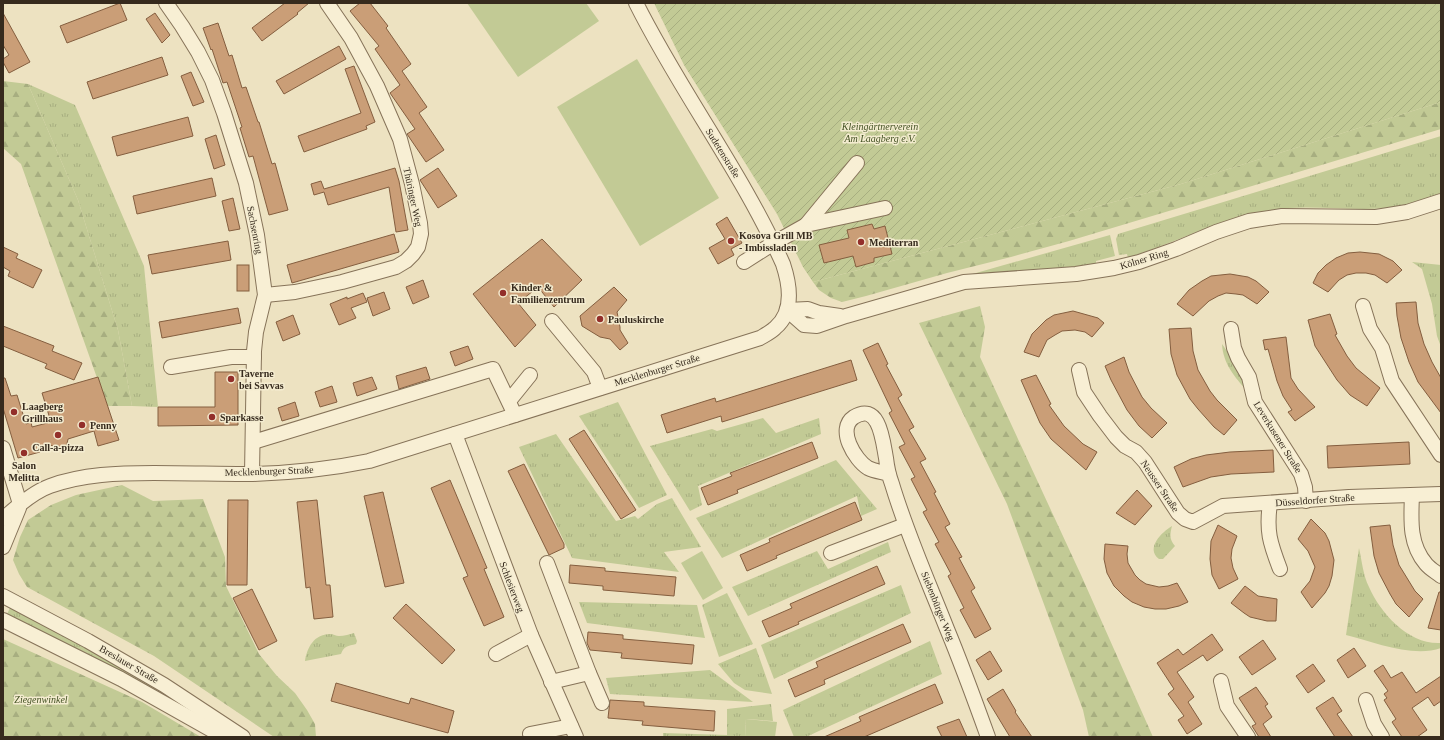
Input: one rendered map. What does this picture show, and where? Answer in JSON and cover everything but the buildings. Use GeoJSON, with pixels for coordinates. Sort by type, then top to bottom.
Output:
{"type":"FeatureCollection","features":[{"type":"Feature","properties":{"kind":"street","name":"Sachsenring"},"geometry":{"type":"LineString","coordinates":[[166,3],[198,52],[212,80],[246,183],[258,235],[265,295],[256,332],[254,357],[252,474]]}},
{"type":"Feature","properties":{"kind":"street","name":"Thüringer Weg"},"geometry":{"type":"LineString","coordinates":[[265,295],[295,292],[335,284],[396,267],[406,261],[413,254],[418,247],[421,234],[412,184],[400,139],[377,86],[355,45],[327,3]]}},
{"type":"Feature","properties":{"kind":"street","name":"Sudetenstraße"},"geometry":{"type":"LineString","coordinates":[[636,3],[666,60],[738,176],[774,243],[787,274],[789,295],[787,310]]}},
{"type":"Feature","properties":{"kind":"street"},"geometry":{"type":"LineString","coordinates":[[806,225],[857,163]]}},
{"type":"Feature","properties":{"kind":"street","name":"Kölner Ring"},"geometry":{"type":"LineString","coordinates":[[787,310],[808,309],[819,313],[846,316],[964,282],[1076,274],[1126,265],[1176,249],[1216,232],[1249,221],[1282,216],[1376,217],[1407,212],[1441,202]]}},
{"type":"Feature","properties":{"kind":"street"},"geometry":{"type":"LineString","coordinates":[[744,262],[806,225],[885,208]]}},
{"type":"Feature","properties":{"kind":"street"},"geometry":{"type":"LineString","coordinates":[[1363,306],[1370,329],[1382,348],[1392,381],[1441,456]]}},
{"type":"Feature","properties":{"kind":"street","name":"Mecklenburger Straße"},"geometry":{"type":"LineString","coordinates":[[3,519],[20,504],[48,486],[73,479],[99,475],[138,473],[252,474],[297,472],[368,461],[760,338],[776,327],[787,310]]}},
{"type":"Feature","properties":{"kind":"street"},"geometry":{"type":"LineString","coordinates":[[552,321],[594,372],[600,388]]}},
{"type":"Feature","properties":{"kind":"street","name":"Leverkusener Straße"},"geometry":{"type":"LineString","coordinates":[[1231,329],[1234,348],[1249,376],[1255,402],[1260,412],[1302,474],[1306,501]]}},
{"type":"Feature","properties":{"kind":"street"},"geometry":{"type":"LineString","coordinates":[[171,367],[231,357],[254,357]]}},
{"type":"Feature","properties":{"kind":"street"},"geometry":{"type":"LineString","coordinates":[[253,442],[493,369],[515,415]]}},
{"type":"Feature","properties":{"kind":"street","name":"Neusser Straße"},"geometry":{"type":"LineString","coordinates":[[1078,370],[1084,392],[1116,437],[1125,446],[1136,452],[1145,462],[1178,513],[1185,519],[1193,522]]}},
{"type":"Feature","properties":{"kind":"street"},"geometry":{"type":"LineString","coordinates":[[508,401],[530,375]]}},
{"type":"Feature","properties":{"kind":"street","name":"Schlesierweg"},"geometry":{"type":"LineString","coordinates":[[455,434],[530,635],[573,732]]}},
{"type":"Feature","properties":{"kind":"street"},"geometry":{"type":"LineString","coordinates":[[3,448],[20,504],[3,547]]}},
{"type":"Feature","properties":{"kind":"street","name":"Siebenbürger Weg"},"geometry":{"type":"LineString","coordinates":[[889,474],[905,525],[964,670],[988,737]]}},
{"type":"Feature","properties":{"kind":"street","name":"Düsseldorfer Straße"},"geometry":{"type":"LineString","coordinates":[[1193,522],[1223,506],[1349,497],[1441,494]]}},
{"type":"Feature","properties":{"kind":"street"},"geometry":{"type":"LineString","coordinates":[[1412,495],[1412,533],[1417,551],[1427,565],[1441,576]]}},
{"type":"Feature","properties":{"kind":"street"},"geometry":{"type":"LineString","coordinates":[[1270,503],[1268,522],[1269,534],[1280,569]]}},
{"type":"Feature","properties":{"kind":"street"},"geometry":{"type":"LineString","coordinates":[[831,554],[905,525]]}},
{"type":"Feature","properties":{"kind":"street"},"geometry":{"type":"LineString","coordinates":[[546,563],[602,703]]}},
{"type":"Feature","properties":{"kind":"street","name":"Breslauer Straße"},"geometry":{"type":"LineString","coordinates":[[3,583],[6,597],[88,641],[164,685],[243,737]]}},
{"type":"Feature","properties":{"kind":"street","name":"Breslauer Straße"},"geometry":{"type":"LineString","coordinates":[[3,620],[121,679],[224,737]]}},
{"type":"Feature","properties":{"kind":"street"},"geometry":{"type":"LineString","coordinates":[[496,654],[530,635]]}},
{"type":"Feature","properties":{"kind":"street"},"geometry":{"type":"LineString","coordinates":[[551,682],[589,673]]}},
{"type":"Feature","properties":{"kind":"street"},"geometry":{"type":"LineString","coordinates":[[1221,682],[1227,706],[1248,737]]}},
{"type":"Feature","properties":{"kind":"street"},"geometry":{"type":"LineString","coordinates":[[1366,700],[1374,724],[1382,737]]}},
{"type":"Feature","properties":{"kind":"street"},"geometry":{"type":"LineString","coordinates":[[530,734],[573,732]]}},
{"type":"Feature","properties":{"kind":"green space"},"geometry":{"type":"Polygon","coordinates":[[[467,3],[586,3],[599,21],[518,77],[467,3]]]}},
{"type":"Feature","properties":{"kind":"green space","name":"Kleingärtnerverein Am Laagberg e.V."},"geometry":{"type":"Polygon","coordinates":[[[654,3],[1441,3],[1441,102],[1181,184],[813,282],[803,267],[777,214],[684,65],[654,3]]]}},
{"type":"Feature","properties":{"kind":"green space"},"geometry":{"type":"Polygon","coordinates":[[[637,59],[719,198],[640,246],[557,107],[637,59]]]}},
{"type":"Feature","properties":{"kind":"green space"},"geometry":{"type":"Polygon","coordinates":[[[3,81],[28,84],[78,200],[118,330],[132,406],[107,406],[21,164],[3,148],[3,81]]]}},
{"type":"Feature","properties":{"kind":"green space"},"geometry":{"type":"Polygon","coordinates":[[[28,84],[75,105],[144,266],[158,407],[132,406],[118,330],[78,200],[28,84]]]}},
{"type":"Feature","properties":{"kind":"green space"},"geometry":{"type":"Polygon","coordinates":[[[1441,102],[1441,129],[1069,241],[842,302],[831,298],[819,290],[813,282],[1181,184],[1441,102]]]}},
{"type":"Feature","properties":{"kind":"green space"},"geometry":{"type":"Polygon","coordinates":[[[1441,136],[1441,193],[1428,198],[1408,205],[1388,208],[1296,208],[1266,211],[1213,226],[1128,258],[1127,254],[1119,255],[1116,239],[1118,234],[1441,136]]]}},
{"type":"Feature","properties":{"kind":"green space"},"geometry":{"type":"Polygon","coordinates":[[[1110,235],[1115,256],[1096,261],[1096,265],[969,275],[1110,235]]]}},
{"type":"Feature","properties":{"kind":"green space"},"geometry":{"type":"Polygon","coordinates":[[[1412,262],[1441,265],[1441,347],[1437,336],[1432,304],[1422,269],[1412,262]]]}},
{"type":"Feature","properties":{"kind":"green space"},"geometry":{"type":"Polygon","coordinates":[[[980,306],[985,327],[980,357],[1081,575],[1153,737],[1089,737],[1083,710],[1007,504],[919,323],[980,306]]]}},
{"type":"Feature","properties":{"kind":"green space"},"geometry":{"type":"Polygon","coordinates":[[[1222,344],[1241,371],[1247,391],[1227,364],[1222,344]]]}},
{"type":"Feature","properties":{"kind":"green space"},"geometry":{"type":"Polygon","coordinates":[[[618,402],[667,495],[639,508],[579,416],[618,402]]]}},
{"type":"Feature","properties":{"kind":"green space"},"geometry":{"type":"Polygon","coordinates":[[[763,418],[776,433],[819,418],[821,434],[698,486],[702,505],[690,511],[650,446],[712,429],[717,431],[763,418]]]}},
{"type":"Feature","properties":{"kind":"green space"},"geometry":{"type":"Polygon","coordinates":[[[556,434],[616,521],[635,516],[638,519],[657,504],[672,498],[701,547],[664,552],[679,572],[572,558],[519,447],[556,434]]]}},
{"type":"Feature","properties":{"kind":"green space"},"geometry":{"type":"Polygon","coordinates":[[[836,460],[877,509],[861,516],[857,496],[722,558],[696,518],[836,460]]]}},
{"type":"Feature","properties":{"kind":"green space"},"geometry":{"type":"Polygon","coordinates":[[[122,485],[153,501],[203,499],[225,557],[226,586],[259,654],[277,676],[295,693],[307,710],[315,724],[316,737],[274,737],[154,656],[27,587],[13,560],[20,537],[28,520],[51,505],[76,495],[122,485]]]}},
{"type":"Feature","properties":{"kind":"green space"},"geometry":{"type":"Polygon","coordinates":[[[1172,526],[1170,536],[1175,546],[1163,559],[1159,559],[1155,555],[1154,545],[1160,536],[1172,526]]]}},
{"type":"Feature","properties":{"kind":"green space"},"geometry":{"type":"Polygon","coordinates":[[[888,542],[891,552],[748,616],[732,587],[817,551],[828,569],[888,542]]]}},
{"type":"Feature","properties":{"kind":"green space"},"geometry":{"type":"Polygon","coordinates":[[[1359,548],[1367,582],[1374,597],[1389,617],[1407,633],[1418,639],[1441,643],[1441,648],[1430,651],[1406,650],[1381,645],[1346,635],[1359,548]]]}},
{"type":"Feature","properties":{"kind":"green space"},"geometry":{"type":"Polygon","coordinates":[[[702,551],[723,588],[703,600],[681,563],[702,551]]]}},
{"type":"Feature","properties":{"kind":"green space"},"geometry":{"type":"Polygon","coordinates":[[[901,585],[911,613],[774,679],[761,645],[901,585]]]}},
{"type":"Feature","properties":{"kind":"green space"},"geometry":{"type":"Polygon","coordinates":[[[727,593],[753,644],[719,657],[702,605],[727,593]]]}},
{"type":"Feature","properties":{"kind":"green space"},"geometry":{"type":"Polygon","coordinates":[[[579,602],[697,605],[705,638],[587,623],[579,602]]]}},
{"type":"Feature","properties":{"kind":"green space"},"geometry":{"type":"Polygon","coordinates":[[[12,604],[159,688],[215,725],[7,614],[12,604]]]}},
{"type":"Feature","properties":{"kind":"green space"},"geometry":{"type":"Polygon","coordinates":[[[354,633],[357,641],[356,644],[345,648],[341,654],[305,661],[312,643],[320,636],[330,634],[341,636],[354,633]]]}},
{"type":"Feature","properties":{"kind":"green space","name":"Ziegenwinkel"},"geometry":{"type":"Polygon","coordinates":[[[3,639],[142,702],[201,737],[3,737],[3,639]]]}},
{"type":"Feature","properties":{"kind":"green space"},"geometry":{"type":"Polygon","coordinates":[[[930,641],[942,674],[806,737],[794,737],[783,710],[930,641]]]}},
{"type":"Feature","properties":{"kind":"green space"},"geometry":{"type":"Polygon","coordinates":[[[756,648],[772,694],[745,690],[734,683],[718,664],[756,648]]]}},
{"type":"Feature","properties":{"kind":"green space"},"geometry":{"type":"Polygon","coordinates":[[[710,670],[753,702],[610,694],[606,678],[710,670]]]}},
{"type":"Feature","properties":{"kind":"green space"},"geometry":{"type":"Polygon","coordinates":[[[771,704],[773,721],[746,719],[745,737],[663,737],[663,733],[727,735],[727,709],[771,704]]]}},
{"type":"Feature","properties":{"kind":"green space"},"geometry":{"type":"Polygon","coordinates":[[[746,719],[777,722],[775,737],[745,737],[746,719]]]}},
{"type":"Feature","properties":{"kind":"place","name":"Kosova Grill MB - Imbissladen"},"geometry":{"type":"Point","coordinates":[731,241]}},
{"type":"Feature","properties":{"kind":"place","name":"Mediterran"},"geometry":{"type":"Point","coordinates":[861,242]}},
{"type":"Feature","properties":{"kind":"place","name":"Kinder & Familienzentrum"},"geometry":{"type":"Point","coordinates":[503,293]}},
{"type":"Feature","properties":{"kind":"place","name":"Pauluskirche"},"geometry":{"type":"Point","coordinates":[600,319]}},
{"type":"Feature","properties":{"kind":"place","name":"Taverne bei Savvas"},"geometry":{"type":"Point","coordinates":[231,379]}},
{"type":"Feature","properties":{"kind":"place","name":"Laagberg Grillhaus"},"geometry":{"type":"Point","coordinates":[14,412]}},
{"type":"Feature","properties":{"kind":"place","name":"Sparkasse"},"geometry":{"type":"Point","coordinates":[212,417]}},
{"type":"Feature","properties":{"kind":"place","name":"Penny"},"geometry":{"type":"Point","coordinates":[82,425]}},
{"type":"Feature","properties":{"kind":"place","name":"Call-a-pizza"},"geometry":{"type":"Point","coordinates":[58,435]}},
{"type":"Feature","properties":{"kind":"place","name":"Salon Melitta"},"geometry":{"type":"Point","coordinates":[24,453]}}]}
